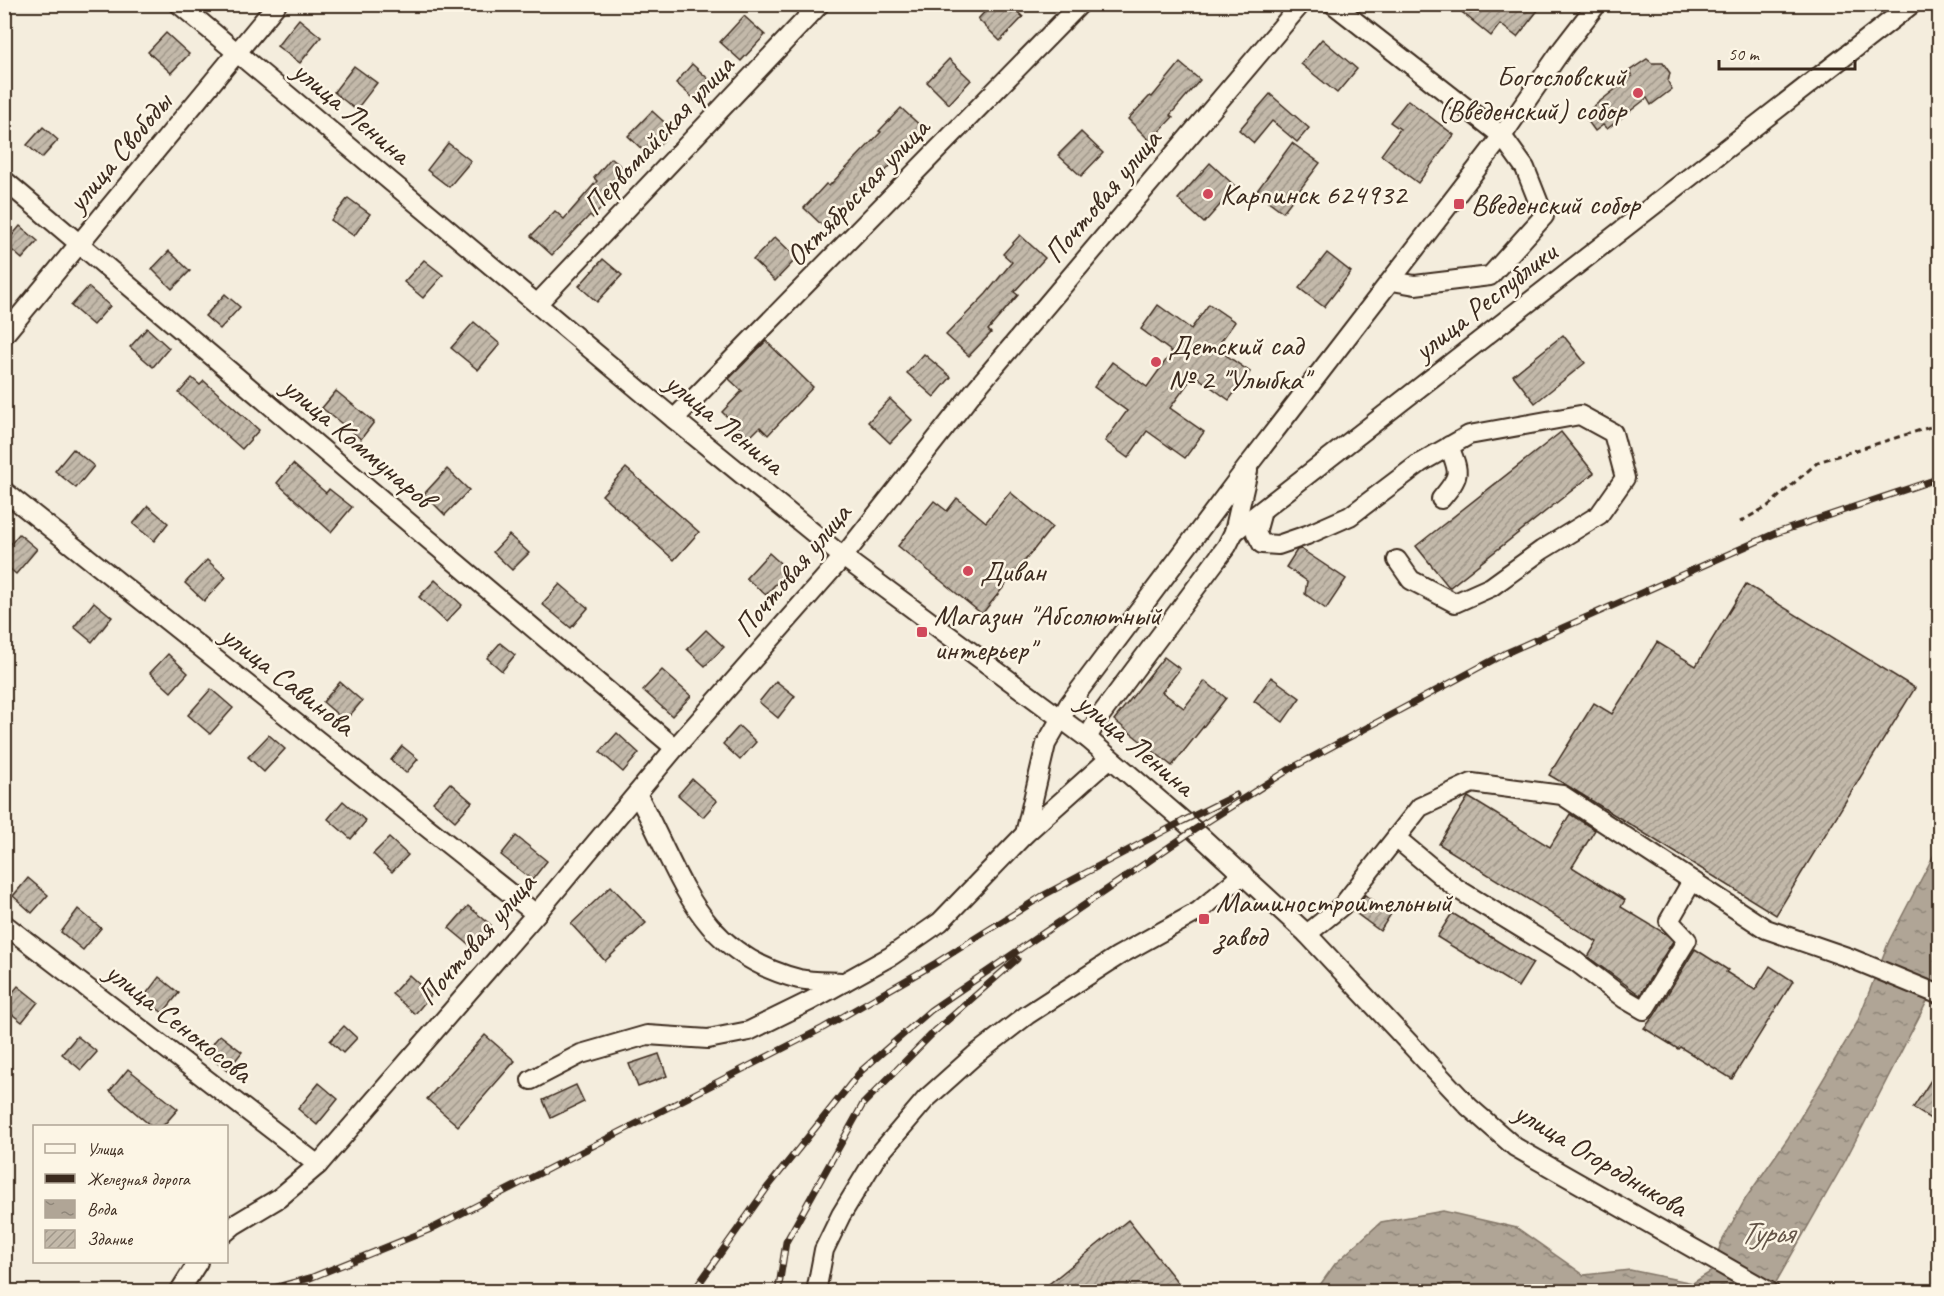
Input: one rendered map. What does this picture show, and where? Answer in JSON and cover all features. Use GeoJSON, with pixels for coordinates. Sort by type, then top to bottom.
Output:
{"type":"FeatureCollection","features":[{"type":"Feature","properties":{"kind":"street","name":"улица Ленина"},"geometry":{"type":"LineString","coordinates":[[180,4],[674,419],[843,557],[1087,738],[1243,874]]}},
{"type":"Feature","properties":{"kind":"street","name":"улица Свободы"},"geometry":{"type":"LineString","coordinates":[[4,335],[277,4]]}},
{"type":"Feature","properties":{"kind":"street","name":"Первомайская улица"},"geometry":{"type":"LineString","coordinates":[[537,304],[820,4]]}},
{"type":"Feature","properties":{"kind":"street","name":"Октябрьская улица"},"geometry":{"type":"LineString","coordinates":[[674,419],[1080,4]]}},
{"type":"Feature","properties":{"kind":"street","name":"Почтовая улица"},"geometry":{"type":"LineString","coordinates":[[228,1230],[279,1198],[318,1165],[536,914],[675,748],[843,557],[974,391],[1301,4]]}},
{"type":"Feature","properties":{"kind":"street"},"geometry":{"type":"LineString","coordinates":[[1333,4],[1502,136],[1525,168],[1544,216],[1490,276],[1415,285],[1392,281]]}},
{"type":"Feature","properties":{"kind":"street"},"geometry":{"type":"LineString","coordinates":[[1025,834],[1046,744],[1060,717],[1250,463],[1502,136],[1563,48],[1597,4]]}},
{"type":"Feature","properties":{"kind":"street","name":"улица Республики"},"geometry":{"type":"LineString","coordinates":[[1234,532],[1912,4]]}},
{"type":"Feature","properties":{"kind":"street","name":"улица Коммунаров"},"geometry":{"type":"LineString","coordinates":[[4,180],[675,748]]}},
{"type":"Feature","properties":{"kind":"street"},"geometry":{"type":"LineString","coordinates":[[1262,511],[1256,533],[1262,544],[1278,545],[1350,516],[1420,463],[1469,435],[1580,415],[1613,433],[1625,478],[1599,514],[1491,586],[1455,603],[1411,580],[1397,560]]}},
{"type":"Feature","properties":{"kind":"street"},"geometry":{"type":"LineString","coordinates":[[1441,499],[1453,484],[1458,469],[1449,446]]}},
{"type":"Feature","properties":{"kind":"street"},"geometry":{"type":"LineString","coordinates":[[1087,738],[1100,716],[1227,546],[1234,532],[1250,463]]}},
{"type":"Feature","properties":{"kind":"street","name":"улица Савинова"},"geometry":{"type":"LineString","coordinates":[[4,491],[536,914]]}},
{"type":"Feature","properties":{"kind":"street"},"geometry":{"type":"LineString","coordinates":[[531,1080],[581,1054],[647,1035],[708,1039],[749,1031],[810,1001],[891,956],[940,922],[1025,834],[1110,758]]}},
{"type":"Feature","properties":{"kind":"street"},"geometry":{"type":"LineString","coordinates":[[1307,934],[1343,905],[1420,807],[1472,783],[1562,795],[1766,929],[1850,958],[1940,995]]}},
{"type":"Feature","properties":{"kind":"street"},"geometry":{"type":"LineString","coordinates":[[637,794],[688,897],[720,938],[750,961],[800,979],[844,982]]}},
{"type":"Feature","properties":{"kind":"street"},"geometry":{"type":"LineString","coordinates":[[1396,838],[1456,888],[1575,961],[1625,999],[1644,1010],[1687,940],[1669,921],[1692,881]]}},
{"type":"Feature","properties":{"kind":"street"},"geometry":{"type":"LineString","coordinates":[[816,1292],[824,1250],[841,1215],[875,1158],[927,1099],[975,1055],[1027,1015],[1109,962],[1199,911],[1243,874]]}},
{"type":"Feature","properties":{"kind":"street","name":"улица Огородникова"},"geometry":{"type":"LineString","coordinates":[[1243,874],[1307,934],[1469,1107],[1515,1147],[1770,1292]]}},
{"type":"Feature","properties":{"kind":"street","name":"улица Сенокосова"},"geometry":{"type":"LineString","coordinates":[[4,924],[318,1165]]}},
{"type":"Feature","properties":{"kind":"street"},"geometry":{"type":"LineString","coordinates":[[179,1292],[197,1263]]}},
{"type":"Feature","properties":{"kind":"path"},"geometry":{"type":"LineString","coordinates":[[1740,522],[1768,506],[1818,462],[1940,424]]}},
{"type":"Feature","properties":{"kind":"water","name":"Турья"},"geometry":{"type":"Polygon","coordinates":[[[1939,845],[1939,978],[1844,1163],[1771,1291],[1315,1292],[1335,1264],[1381,1222],[1443,1211],[1517,1228],[1584,1275],[1630,1270],[1693,1283],[1712,1271],[1721,1243],[1746,1198],[1788,1138],[1857,1023],[1889,941],[1939,845]]]}},
{"type":"Feature","properties":{"kind":"building"},"geometry":{"type":"Polygon","coordinates":[[[992,4],[1009,4],[1023,17],[1000,41],[978,19],[992,4]]]}},
{"type":"Feature","properties":{"kind":"building"},"geometry":{"type":"Polygon","coordinates":[[[1452,4],[1543,4],[1517,37],[1500,24],[1491,36],[1452,4]]]}},
{"type":"Feature","properties":{"kind":"building"},"geometry":{"type":"Polygon","coordinates":[[[744,16],[765,35],[741,61],[720,42],[744,16]]]}},
{"type":"Feature","properties":{"kind":"building"},"geometry":{"type":"Polygon","coordinates":[[[299,19],[321,37],[300,63],[277,46],[299,19]]]}},
{"type":"Feature","properties":{"kind":"building"},"geometry":{"type":"Polygon","coordinates":[[[166,33],[189,54],[171,73],[148,52],[166,33]]]}},
{"type":"Feature","properties":{"kind":"building"},"geometry":{"type":"Polygon","coordinates":[[[1322,39],[1357,69],[1337,93],[1301,64],[1322,39]]]}},
{"type":"Feature","properties":{"kind":"building"},"geometry":{"type":"Polygon","coordinates":[[[949,59],[971,80],[949,104],[927,82],[949,59]]]}},
{"type":"Feature","properties":{"kind":"building","name":"Богословский (Введенский) собор"},"geometry":{"type":"Polygon","coordinates":[[[1647,59],[1652,63],[1663,63],[1670,73],[1668,82],[1672,89],[1651,105],[1647,98],[1607,129],[1603,125],[1595,131],[1587,120],[1593,115],[1589,110],[1632,76],[1629,71],[1647,59]]]}},
{"type":"Feature","properties":{"kind":"building"},"geometry":{"type":"Polygon","coordinates":[[[1180,63],[1200,80],[1170,115],[1173,117],[1150,141],[1128,119],[1150,96],[1152,97],[1180,63]]]}},
{"type":"Feature","properties":{"kind":"building"},"geometry":{"type":"Polygon","coordinates":[[[692,64],[716,86],[700,104],[676,83],[692,64]]]}},
{"type":"Feature","properties":{"kind":"building"},"geometry":{"type":"Polygon","coordinates":[[[354,66],[377,83],[356,110],[334,92],[354,66]]]}},
{"type":"Feature","properties":{"kind":"building"},"geometry":{"type":"Polygon","coordinates":[[[1270,94],[1309,128],[1297,142],[1272,121],[1254,143],[1239,130],[1270,94]]]}},
{"type":"Feature","properties":{"kind":"building"},"geometry":{"type":"Polygon","coordinates":[[[1408,100],[1454,135],[1418,183],[1381,155],[1400,129],[1390,122],[1408,100]]]}},
{"type":"Feature","properties":{"kind":"building"},"geometry":{"type":"Polygon","coordinates":[[[901,108],[924,129],[867,191],[865,189],[826,229],[804,208],[826,184],[829,186],[901,108]]]}},
{"type":"Feature","properties":{"kind":"building"},"geometry":{"type":"Polygon","coordinates":[[[652,111],[673,130],[649,156],[628,136],[652,111]]]}},
{"type":"Feature","properties":{"kind":"building"},"geometry":{"type":"Polygon","coordinates":[[[43,127],[58,140],[42,158],[27,145],[43,127]]]}},
{"type":"Feature","properties":{"kind":"building"},"geometry":{"type":"Polygon","coordinates":[[[1081,132],[1103,153],[1081,176],[1058,155],[1081,132]]]}},
{"type":"Feature","properties":{"kind":"building"},"geometry":{"type":"Polygon","coordinates":[[[448,143],[471,161],[449,187],[427,170],[448,143]]]}},
{"type":"Feature","properties":{"kind":"building"},"geometry":{"type":"Polygon","coordinates":[[[1292,143],[1320,163],[1283,212],[1256,192],[1292,143]]]}},
{"type":"Feature","properties":{"kind":"building"},"geometry":{"type":"Polygon","coordinates":[[[611,158],[629,173],[593,218],[590,215],[552,255],[531,236],[555,211],[564,219],[597,181],[594,178],[611,158]]]}},
{"type":"Feature","properties":{"kind":"building"},"geometry":{"type":"Polygon","coordinates":[[[1210,163],[1236,187],[1204,223],[1178,199],[1210,163]]]}},
{"type":"Feature","properties":{"kind":"building"},"geometry":{"type":"Polygon","coordinates":[[[348,198],[370,214],[354,236],[331,220],[348,198]]]}},
{"type":"Feature","properties":{"kind":"building"},"geometry":{"type":"Polygon","coordinates":[[[20,226],[38,241],[22,259],[5,244],[20,226]]]}},
{"type":"Feature","properties":{"kind":"building"},"geometry":{"type":"Polygon","coordinates":[[[1020,235],[1045,258],[1014,292],[1018,295],[988,330],[991,333],[969,356],[946,335],[986,294],[1012,262],[1003,254],[1020,235]]]}},
{"type":"Feature","properties":{"kind":"building"},"geometry":{"type":"Polygon","coordinates":[[[775,237],[797,258],[775,281],[753,260],[775,237]]]}},
{"type":"Feature","properties":{"kind":"building"},"geometry":{"type":"Polygon","coordinates":[[[169,251],[190,271],[172,289],[152,269],[169,251]]]}},
{"type":"Feature","properties":{"kind":"building"},"geometry":{"type":"Polygon","coordinates":[[[1327,253],[1351,272],[1324,307],[1299,288],[1327,253]]]}},
{"type":"Feature","properties":{"kind":"building"},"geometry":{"type":"Polygon","coordinates":[[[603,259],[622,275],[597,302],[579,286],[603,259]]]}},
{"type":"Feature","properties":{"kind":"building"},"geometry":{"type":"Polygon","coordinates":[[[424,260],[443,275],[423,298],[404,282],[424,260]]]}},
{"type":"Feature","properties":{"kind":"building"},"geometry":{"type":"Polygon","coordinates":[[[88,287],[110,306],[93,325],[71,306],[88,287]]]}},
{"type":"Feature","properties":{"kind":"building"},"geometry":{"type":"Polygon","coordinates":[[[225,294],[240,307],[220,329],[205,316],[225,294]]]}},
{"type":"Feature","properties":{"kind":"building"},"geometry":{"type":"Polygon","coordinates":[[[1209,304],[1235,322],[1216,348],[1250,372],[1229,400],[1194,375],[1170,408],[1204,432],[1185,458],[1147,431],[1128,458],[1105,441],[1127,411],[1094,387],[1112,362],[1147,387],[1172,352],[1141,329],[1158,305],[1191,329],[1209,304]]]}},
{"type":"Feature","properties":{"kind":"building"},"geometry":{"type":"Polygon","coordinates":[[[474,322],[500,344],[478,370],[451,348],[474,322]]]}},
{"type":"Feature","properties":{"kind":"building"},"geometry":{"type":"Polygon","coordinates":[[[147,328],[169,348],[153,367],[130,347],[147,328]]]}},
{"type":"Feature","properties":{"kind":"building"},"geometry":{"type":"Polygon","coordinates":[[[1563,335],[1585,363],[1535,403],[1513,375],[1563,335]]]}},
{"type":"Feature","properties":{"kind":"building"},"geometry":{"type":"Polygon","coordinates":[[[766,341],[813,387],[768,435],[760,427],[749,438],[722,412],[742,391],[729,379],[766,341]]]}},
{"type":"Feature","properties":{"kind":"building"},"geometry":{"type":"Polygon","coordinates":[[[924,354],[951,377],[934,397],[907,373],[924,354]]]}},
{"type":"Feature","properties":{"kind":"building"},"geometry":{"type":"Polygon","coordinates":[[[192,378],[200,385],[204,381],[259,430],[242,449],[179,393],[192,378]]]}},
{"type":"Feature","properties":{"kind":"building"},"geometry":{"type":"Polygon","coordinates":[[[336,391],[374,422],[361,439],[322,408],[336,391]]]}},
{"type":"Feature","properties":{"kind":"building"},"geometry":{"type":"Polygon","coordinates":[[[890,399],[912,420],[890,443],[868,422],[890,399]]]}},
{"type":"Feature","properties":{"kind":"building"},"geometry":{"type":"Polygon","coordinates":[[[1561,432],[1594,473],[1450,587],[1448,586],[1416,546],[1561,432]]]}},
{"type":"Feature","properties":{"kind":"building"},"geometry":{"type":"Polygon","coordinates":[[[73,449],[94,466],[76,488],[55,471],[73,449]]]}},
{"type":"Feature","properties":{"kind":"building"},"geometry":{"type":"Polygon","coordinates":[[[293,464],[326,493],[329,489],[352,507],[331,532],[277,483],[293,464]]]}},
{"type":"Feature","properties":{"kind":"building"},"geometry":{"type":"Polygon","coordinates":[[[626,468],[699,532],[674,560],[602,495],[626,468]]]}},
{"type":"Feature","properties":{"kind":"building"},"geometry":{"type":"Polygon","coordinates":[[[447,469],[469,490],[445,515],[424,494],[447,469]]]}},
{"type":"Feature","properties":{"kind":"building"},"geometry":{"type":"Polygon","coordinates":[[[1010,492],[1052,527],[982,614],[898,546],[934,501],[947,511],[957,498],[986,522],[1010,492]]]}},
{"type":"Feature","properties":{"kind":"building"},"geometry":{"type":"Polygon","coordinates":[[[148,506],[168,523],[154,541],[133,524],[148,506]]]}},
{"type":"Feature","properties":{"kind":"building"},"geometry":{"type":"Polygon","coordinates":[[[19,534],[37,549],[16,574],[4,564],[4,552],[19,534]]]}},
{"type":"Feature","properties":{"kind":"building"},"geometry":{"type":"Polygon","coordinates":[[[509,535],[529,553],[512,570],[493,552],[509,535]]]}},
{"type":"Feature","properties":{"kind":"building"},"geometry":{"type":"Polygon","coordinates":[[[1301,549],[1346,579],[1326,609],[1305,594],[1307,581],[1286,567],[1297,550],[1301,549]]]}},
{"type":"Feature","properties":{"kind":"building"},"geometry":{"type":"Polygon","coordinates":[[[769,553],[788,570],[766,595],[746,578],[769,553]]]}},
{"type":"Feature","properties":{"kind":"building"},"geometry":{"type":"Polygon","coordinates":[[[207,560],[226,577],[204,601],[185,583],[207,560]]]}},
{"type":"Feature","properties":{"kind":"building"},"geometry":{"type":"Polygon","coordinates":[[[435,580],[462,605],[446,622],[419,597],[435,580]]]}},
{"type":"Feature","properties":{"kind":"building"},"geometry":{"type":"Polygon","coordinates":[[[560,584],[588,608],[571,628],[542,604],[560,584]]]}},
{"type":"Feature","properties":{"kind":"building"},"geometry":{"type":"Polygon","coordinates":[[[1746,584],[1915,688],[1776,915],[1549,775],[1594,703],[1612,714],[1657,642],[1696,666],[1746,584]]]}},
{"type":"Feature","properties":{"kind":"building"},"geometry":{"type":"Polygon","coordinates":[[[94,602],[112,617],[92,642],[74,627],[94,602]]]}},
{"type":"Feature","properties":{"kind":"building"},"geometry":{"type":"Polygon","coordinates":[[[706,630],[724,647],[705,666],[687,649],[706,630]]]}},
{"type":"Feature","properties":{"kind":"building"},"geometry":{"type":"Polygon","coordinates":[[[500,643],[515,655],[502,671],[487,658],[500,643]]]}},
{"type":"Feature","properties":{"kind":"building"},"geometry":{"type":"Polygon","coordinates":[[[168,654],[188,673],[171,692],[150,673],[168,654]]]}},
{"type":"Feature","properties":{"kind":"building"},"geometry":{"type":"Polygon","coordinates":[[[1164,657],[1180,669],[1162,692],[1184,708],[1205,681],[1226,698],[1172,766],[1114,720],[1164,657]]]}},
{"type":"Feature","properties":{"kind":"building"},"geometry":{"type":"Polygon","coordinates":[[[662,670],[691,696],[672,716],[643,690],[662,670]]]}},
{"type":"Feature","properties":{"kind":"building"},"geometry":{"type":"Polygon","coordinates":[[[1271,677],[1300,698],[1283,722],[1254,701],[1271,677]]]}},
{"type":"Feature","properties":{"kind":"building"},"geometry":{"type":"Polygon","coordinates":[[[776,681],[795,696],[778,718],[759,702],[776,681]]]}},
{"type":"Feature","properties":{"kind":"building"},"geometry":{"type":"Polygon","coordinates":[[[340,682],[362,701],[345,721],[323,702],[340,682]]]}},
{"type":"Feature","properties":{"kind":"building"},"geometry":{"type":"Polygon","coordinates":[[[211,689],[233,708],[210,734],[188,715],[211,689]]]}},
{"type":"Feature","properties":{"kind":"building"},"geometry":{"type":"Polygon","coordinates":[[[739,726],[756,742],[740,760],[723,744],[739,726]]]}},
{"type":"Feature","properties":{"kind":"building"},"geometry":{"type":"Polygon","coordinates":[[[617,733],[639,753],[623,772],[600,752],[617,733]]]}},
{"type":"Feature","properties":{"kind":"building"},"geometry":{"type":"Polygon","coordinates":[[[269,735],[285,749],[264,772],[248,757],[269,735]]]}},
{"type":"Feature","properties":{"kind":"building"},"geometry":{"type":"Polygon","coordinates":[[[402,746],[418,759],[406,773],[391,760],[402,746]]]}},
{"type":"Feature","properties":{"kind":"building"},"geometry":{"type":"Polygon","coordinates":[[[692,779],[717,801],[703,817],[678,795],[692,779]]]}},
{"type":"Feature","properties":{"kind":"building"},"geometry":{"type":"Polygon","coordinates":[[[450,783],[472,802],[455,821],[433,802],[450,783]]]}},
{"type":"Feature","properties":{"kind":"building"},"geometry":{"type":"Polygon","coordinates":[[[1468,797],[1550,847],[1570,814],[1595,830],[1572,867],[1625,900],[1621,907],[1666,934],[1673,941],[1640,995],[1588,957],[1597,942],[1439,844],[1468,797]]]}},
{"type":"Feature","properties":{"kind":"building"},"geometry":{"type":"Polygon","coordinates":[[[343,801],[366,821],[351,839],[328,819],[343,801]]]}},
{"type":"Feature","properties":{"kind":"building"},"geometry":{"type":"Polygon","coordinates":[[[516,836],[547,861],[532,880],[501,855],[516,836]]]}},
{"type":"Feature","properties":{"kind":"building"},"geometry":{"type":"Polygon","coordinates":[[[389,838],[408,855],[392,872],[373,854],[389,838]]]}},
{"type":"Feature","properties":{"kind":"building"},"geometry":{"type":"Polygon","coordinates":[[[28,878],[48,895],[32,913],[13,896],[28,878]]]}},
{"type":"Feature","properties":{"kind":"building"},"geometry":{"type":"Polygon","coordinates":[[[611,886],[646,923],[605,961],[571,924],[611,886]]]}},
{"type":"Feature","properties":{"kind":"building"},"geometry":{"type":"Polygon","coordinates":[[[1365,895],[1391,914],[1380,931],[1353,911],[1365,895]]]}},
{"type":"Feature","properties":{"kind":"building"},"geometry":{"type":"Polygon","coordinates":[[[468,906],[491,925],[472,947],[449,928],[468,906]]]}},
{"type":"Feature","properties":{"kind":"building"},"geometry":{"type":"Polygon","coordinates":[[[78,909],[101,928],[83,950],[61,932],[78,909]]]}},
{"type":"Feature","properties":{"kind":"building"},"geometry":{"type":"Polygon","coordinates":[[[1452,913],[1533,963],[1518,987],[1437,937],[1452,913]]]}},
{"type":"Feature","properties":{"kind":"building"},"geometry":{"type":"Polygon","coordinates":[[[1695,949],[1755,990],[1770,966],[1793,981],[1732,1079],[1644,1028],[1654,1016],[1695,949]]]}},
{"type":"Feature","properties":{"kind":"building"},"geometry":{"type":"Polygon","coordinates":[[[409,975],[431,995],[415,1014],[392,994],[409,975]]]}},
{"type":"Feature","properties":{"kind":"building"},"geometry":{"type":"Polygon","coordinates":[[[159,977],[179,993],[163,1013],[143,998],[159,977]]]}},
{"type":"Feature","properties":{"kind":"building"},"geometry":{"type":"Polygon","coordinates":[[[18,986],[38,1002],[22,1022],[4,1008],[4,1003],[18,986]]]}},
{"type":"Feature","properties":{"kind":"building"},"geometry":{"type":"Polygon","coordinates":[[[344,1026],[357,1038],[343,1053],[330,1041],[344,1026]]]}},
{"type":"Feature","properties":{"kind":"building"},"geometry":{"type":"Polygon","coordinates":[[[220,1035],[242,1052],[227,1071],[205,1053],[220,1035]]]}},
{"type":"Feature","properties":{"kind":"building"},"geometry":{"type":"Polygon","coordinates":[[[485,1035],[515,1061],[458,1126],[427,1099],[485,1035]]]}},
{"type":"Feature","properties":{"kind":"building"},"geometry":{"type":"Polygon","coordinates":[[[77,1036],[97,1052],[81,1070],[62,1054],[77,1036]]]}},
{"type":"Feature","properties":{"kind":"building"},"geometry":{"type":"Polygon","coordinates":[[[659,1054],[667,1076],[638,1087],[629,1064],[659,1054]]]}},
{"type":"Feature","properties":{"kind":"building"},"geometry":{"type":"Polygon","coordinates":[[[1940,1066],[1940,1125],[1913,1108],[1940,1066]]]}},
{"type":"Feature","properties":{"kind":"building"},"geometry":{"type":"Polygon","coordinates":[[[128,1069],[178,1109],[164,1125],[150,1125],[110,1091],[128,1069]]]}},
{"type":"Feature","properties":{"kind":"building"},"geometry":{"type":"Polygon","coordinates":[[[319,1083],[338,1099],[317,1125],[298,1109],[319,1083]]]}},
{"type":"Feature","properties":{"kind":"building"},"geometry":{"type":"Polygon","coordinates":[[[576,1085],[584,1102],[551,1118],[543,1100],[576,1085]]]}},
{"type":"Feature","properties":{"kind":"building"},"geometry":{"type":"Polygon","coordinates":[[[1128,1220],[1179,1284],[1170,1292],[1039,1292],[1128,1220]]]}},
{"type":"Feature","properties":{"kind":"railway"},"geometry":{"type":"LineString","coordinates":[[693,1292],[767,1188],[861,1071],[931,1010],[1194,830],[1290,769],[1506,653],[1776,533],[1940,478]]}},
{"type":"Feature","properties":{"kind":"railway"},"geometry":{"type":"LineString","coordinates":[[259,1292],[310,1278],[431,1229],[823,1028],[936,963],[1044,895],[1236,795]]}},
{"type":"Feature","properties":{"kind":"railway"},"geometry":{"type":"LineString","coordinates":[[778,1292],[786,1242],[863,1104],[935,1031],[1017,959]]}},
{"type":"Feature","properties":{"kind":"place","name":"Богословский (Введенский) собор"},"geometry":{"type":"Point","coordinates":[1638,93]}},
{"type":"Feature","properties":{"kind":"place","name":"Карпинск 624932"},"geometry":{"type":"Point","coordinates":[1208,194]}},
{"type":"Feature","properties":{"kind":"place","name":"Введенский собор"},"geometry":{"type":"Point","coordinates":[1459,204]}},
{"type":"Feature","properties":{"kind":"place","name":"Детский сад № 2 \"Улыбка\""},"geometry":{"type":"Point","coordinates":[1156,362]}},
{"type":"Feature","properties":{"kind":"place","name":"Диван"},"geometry":{"type":"Point","coordinates":[968,571]}},
{"type":"Feature","properties":{"kind":"place","name":"Магазин \"Абсолютный интерьер\""},"geometry":{"type":"Point","coordinates":[922,632]}},
{"type":"Feature","properties":{"kind":"place","name":"Машиностроительный завод"},"geometry":{"type":"Point","coordinates":[1204,919]}}]}
